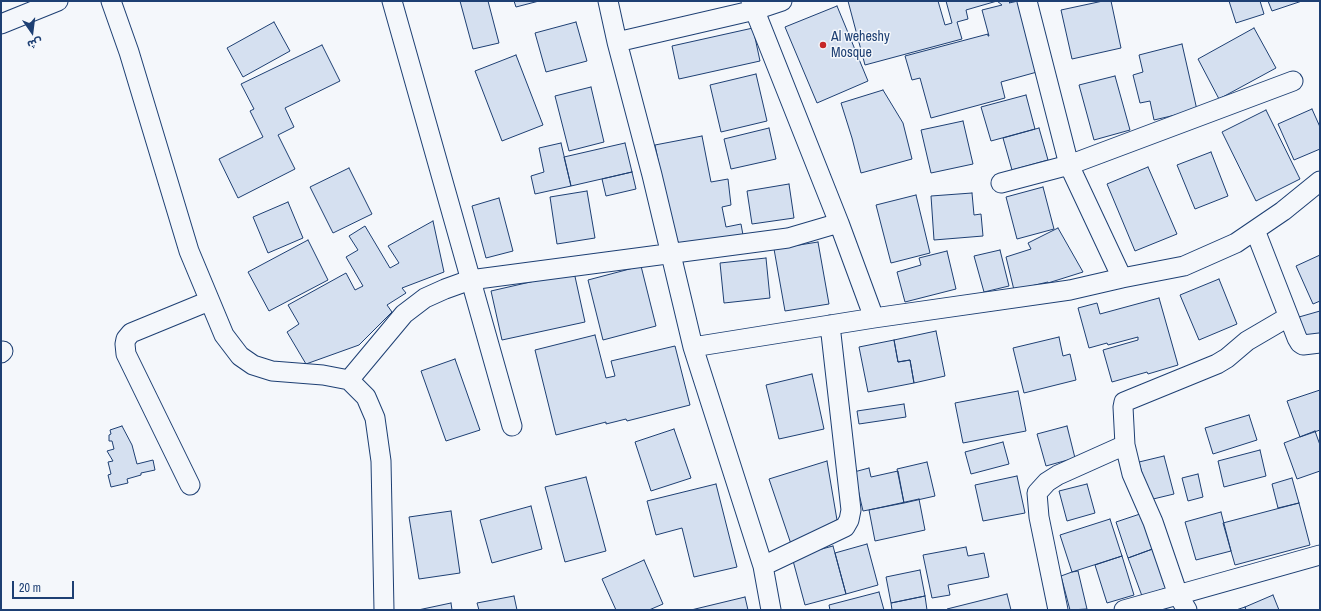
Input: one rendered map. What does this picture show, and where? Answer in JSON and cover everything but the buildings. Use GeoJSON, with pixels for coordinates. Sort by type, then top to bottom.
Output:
{"type":"FeatureCollection","features":[{"type":"Feature","properties":{"kind":"street"},"geometry":{"type":"LineString","coordinates":[[1,24],[58,1]]}},
{"type":"Feature","properties":{"kind":"street"},"geometry":{"type":"LineString","coordinates":[[111,1],[129,52],[189,251],[224,335],[240,356],[252,365],[272,371],[323,375],[349,380],[366,397],[375,418],[381,461],[384,610]]}},
{"type":"Feature","properties":{"kind":"street"},"geometry":{"type":"LineString","coordinates":[[392,1],[512,426]]}},
{"type":"Feature","properties":{"kind":"street"},"geometry":{"type":"LineString","coordinates":[[608,1],[693,346],[763,566],[771,610]]}},
{"type":"Feature","properties":{"kind":"street"},"geometry":{"type":"LineString","coordinates":[[618,42],[753,5],[782,1]]}},
{"type":"Feature","properties":{"kind":"street"},"geometry":{"type":"LineString","coordinates":[[1026,1],[1069,165],[1122,278]]}},
{"type":"Feature","properties":{"kind":"street"},"geometry":{"type":"LineString","coordinates":[[753,5],[839,223],[874,318]]}},
{"type":"Feature","properties":{"kind":"street"},"geometry":{"type":"LineString","coordinates":[[1001,183],[1069,165],[1293,81]]}},
{"type":"Feature","properties":{"kind":"street"},"geometry":{"type":"LineString","coordinates":[[693,346],[1070,290],[1184,266],[1236,243],[1283,211],[1320,182]]}},
{"type":"Feature","properties":{"kind":"street"},"geometry":{"type":"LineString","coordinates":[[349,380],[404,314],[425,298],[470,280],[671,252],[788,238],[839,223]]}},
{"type":"Feature","properties":{"kind":"street"},"geometry":{"type":"LineString","coordinates":[[1255,230],[1288,317],[1300,343],[1307,346],[1320,343]]}},
{"type":"Feature","properties":{"kind":"street"},"geometry":{"type":"LineString","coordinates":[[190,485],[126,354],[125,344],[126,338],[131,334],[209,301]]}},
{"type":"Feature","properties":{"kind":"street"},"geometry":{"type":"LineString","coordinates":[[1183,602],[1153,522],[1132,474],[1125,445],[1124,402],[1217,364],[1247,342],[1288,317]]}},
{"type":"Feature","properties":{"kind":"street"},"geometry":{"type":"LineString","coordinates":[[763,566],[845,527],[849,520],[851,510],[830,325]]}},
{"type":"Feature","properties":{"kind":"street"},"geometry":{"type":"LineString","coordinates":[[1058,610],[1039,517],[1037,493],[1047,482],[1058,475],[1125,445]]}},
{"type":"Feature","properties":{"kind":"street"},"geometry":{"type":"LineString","coordinates":[[1124,610],[1183,602],[1320,556]]}},
{"type":"Feature","properties":{"kind":"place","name":"Al weheshy Mosque"},"geometry":{"type":"Point","coordinates":[823,45]}}]}
